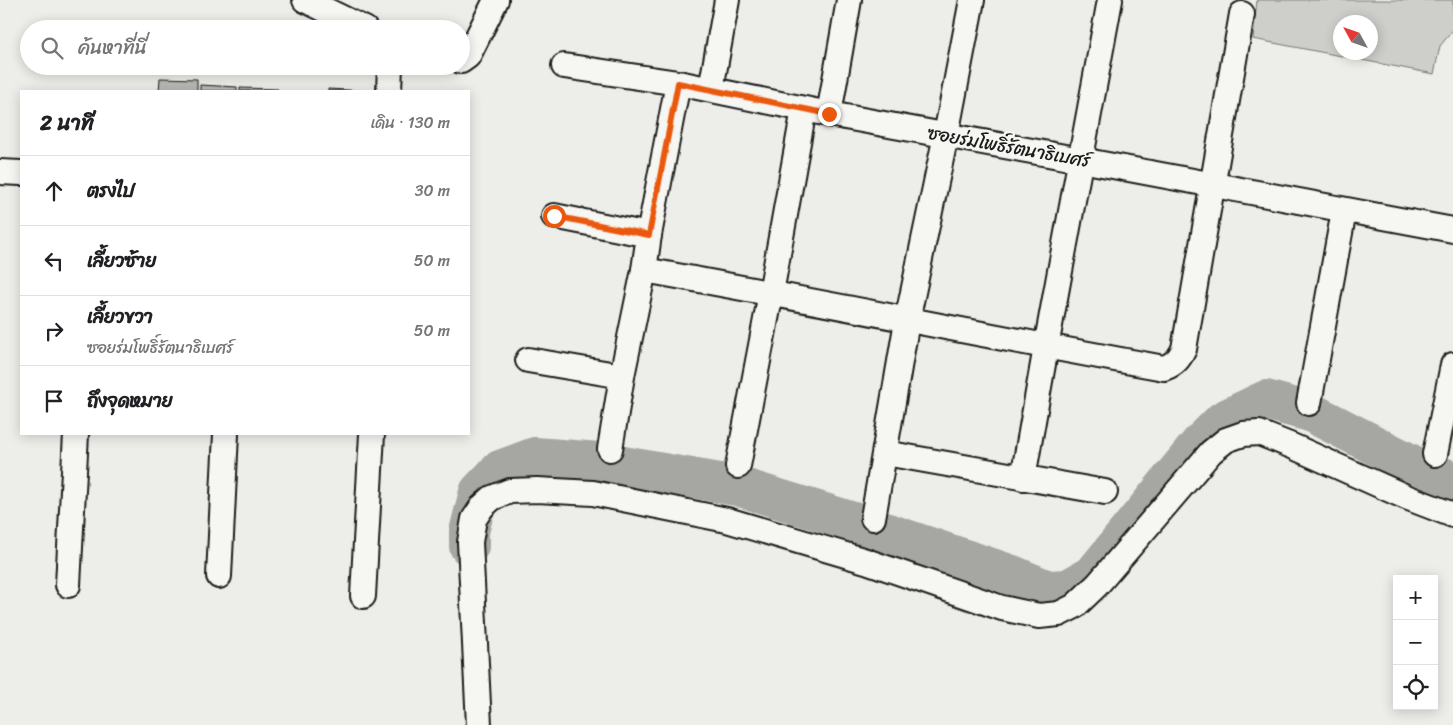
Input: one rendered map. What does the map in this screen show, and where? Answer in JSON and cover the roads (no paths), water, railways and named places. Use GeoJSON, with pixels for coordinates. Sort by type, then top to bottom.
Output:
{"type":"FeatureCollection","features":[{"type":"Feature","properties":{"kind":"street"},"geometry":{"type":"LineString","coordinates":[[305,0],[346,20]]}},
{"type":"Feature","properties":{"kind":"street"},"geometry":{"type":"LineString","coordinates":[[470,52],[496,0]]}},
{"type":"Feature","properties":{"kind":"street"},"geometry":{"type":"LineString","coordinates":[[711,89],[727,0]]}},
{"type":"Feature","properties":{"kind":"street"},"geometry":{"type":"LineString","coordinates":[[829,114],[850,0]]}},
{"type":"Feature","properties":{"kind":"street"},"geometry":{"type":"LineString","coordinates":[[873,518],[907,321],[972,0]]}},
{"type":"Feature","properties":{"kind":"street"},"geometry":{"type":"LineString","coordinates":[[1023,478],[1110,0]]}},
{"type":"Feature","properties":{"kind":"street"},"geometry":{"type":"LineString","coordinates":[[644,270],[1046,347],[1164,368],[1173,365],[1179,359],[1184,349],[1242,14]]}},
{"type":"Feature","properties":{"kind":"street","name":"ซอยร่มโพธิ์รัตนาธิเบศร์"},"geometry":{"type":"LineString","coordinates":[[564,66],[711,89],[829,114],[1453,230]]}},
{"type":"Feature","properties":{"kind":"street"},"geometry":{"type":"LineString","coordinates":[[389,90],[390,75]]}},
{"type":"Feature","properties":{"kind":"street"},"geometry":{"type":"LineString","coordinates":[[610,448],[678,83]]}},
{"type":"Feature","properties":{"kind":"street"},"geometry":{"type":"LineString","coordinates":[[738,466],[804,109]]}},
{"type":"Feature","properties":{"kind":"street"},"geometry":{"type":"LineString","coordinates":[[0,172],[20,173]]}},
{"type":"Feature","properties":{"kind":"street"},"geometry":{"type":"LineString","coordinates":[[1309,403],[1344,210]]}},
{"type":"Feature","properties":{"kind":"street"},"geometry":{"type":"LineString","coordinates":[[554,216],[649,235]]}},
{"type":"Feature","properties":{"kind":"street"},"geometry":{"type":"LineString","coordinates":[[528,360],[622,376]]}},
{"type":"Feature","properties":{"kind":"street"},"geometry":{"type":"LineString","coordinates":[[1435,454],[1453,365]]}},
{"type":"Feature","properties":{"kind":"street"},"geometry":{"type":"LineString","coordinates":[[479,725],[470,542],[474,519],[482,507],[492,498],[510,491],[537,490],[593,493],[727,520],[866,561],[1002,608],[1039,616],[1059,614],[1075,606],[1097,585],[1211,452],[1226,440],[1244,434],[1259,433],[1406,497],[1453,514]]}},
{"type":"Feature","properties":{"kind":"street"},"geometry":{"type":"LineString","coordinates":[[68,585],[76,435]]}},
{"type":"Feature","properties":{"kind":"street"},"geometry":{"type":"LineString","coordinates":[[219,576],[226,435]]}},
{"type":"Feature","properties":{"kind":"street"},"geometry":{"type":"LineString","coordinates":[[363,596],[372,435]]}},
{"type":"Feature","properties":{"kind":"street"},"geometry":{"type":"LineString","coordinates":[[885,453],[1105,492]]}},
{"type":"Feature","properties":{"kind":"waterway"},"geometry":{"type":"LineString","coordinates":[[469,546],[469,532],[479,492],[500,470],[535,457],[600,462],[737,486],[870,527],[1012,575],[1048,590],[1068,589],[1094,574],[1200,444],[1224,420],[1266,400],[1310,412],[1419,468],[1453,481]]}}]}
